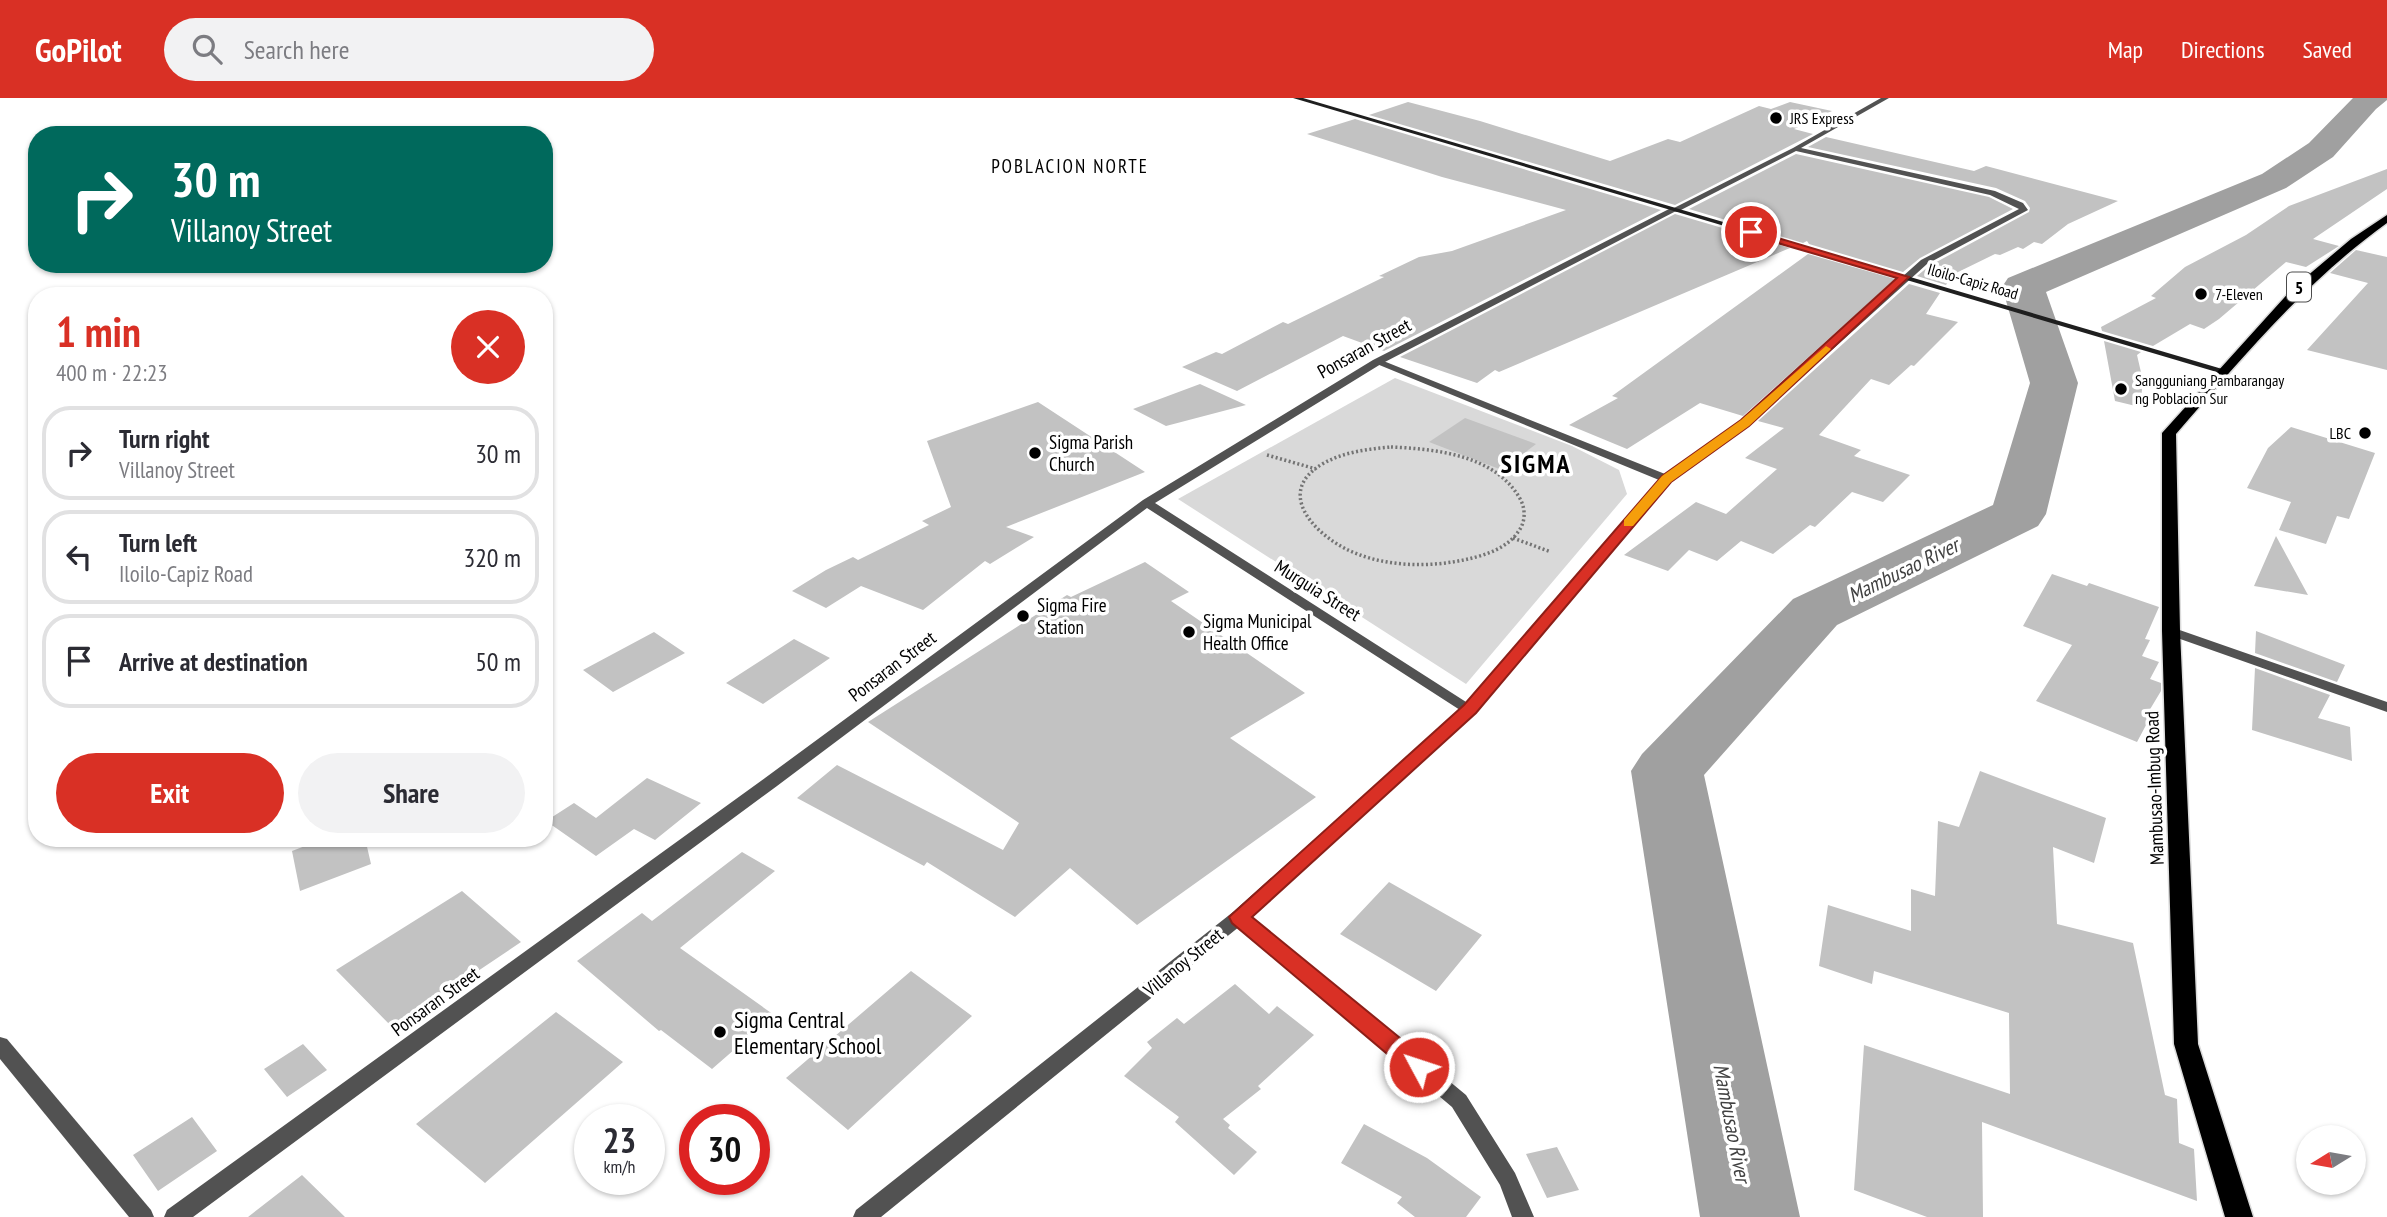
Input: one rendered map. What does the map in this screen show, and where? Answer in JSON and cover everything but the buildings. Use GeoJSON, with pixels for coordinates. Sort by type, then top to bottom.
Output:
{"type":"FeatureCollection","features":[{"type":"Feature","properties":{"kind":"main road","name":"Iloilo-Capiz Road"},"geometry":{"type":"LineString","coordinates":[[1296,98],[2224,371]]}},
{"type":"Feature","properties":{"kind":"main road","name":"5"},"geometry":{"type":"LineString","coordinates":[[2224,371],[2288,297],[2323,265],[2387,218]]}},
{"type":"Feature","properties":{"kind":"main road","name":"Mambusao-Imbug Road"},"geometry":{"type":"LineString","coordinates":[[2224,371],[2169,433],[2171,631],[2186,1044],[2239,1217]]}},
{"type":"Feature","properties":{"kind":"street","name":"Ponsaran Street"},"geometry":{"type":"LineString","coordinates":[[174,1217],[760,790],[1147,503],[1377,362],[1795,149],[1886,98]]}},
{"type":"Feature","properties":{"kind":"street","name":"Villanoy Street"},"geometry":{"type":"LineString","coordinates":[[864,1217],[1239,917],[1470,709],[1666,479],[1745,423],[1904,277],[1924,262],[2024,210],[2020,205],[1992,193],[1795,149]]}},
{"type":"Feature","properties":{"kind":"street"},"geometry":{"type":"LineString","coordinates":[[1377,362],[1666,479]]}},
{"type":"Feature","properties":{"kind":"street","name":"Murguia Street"},"geometry":{"type":"LineString","coordinates":[[1147,503],[1470,709]]}},
{"type":"Feature","properties":{"kind":"street"},"geometry":{"type":"LineString","coordinates":[[2171,631],[2387,707]]}},
{"type":"Feature","properties":{"kind":"street"},"geometry":{"type":"LineString","coordinates":[[1239,917],[1460,1101],[1508,1180],[1523,1217]]}},
{"type":"Feature","properties":{"kind":"street"},"geometry":{"type":"LineString","coordinates":[[0,1045],[143,1217]]}},
{"type":"Feature","properties":{"kind":"path"},"geometry":{"type":"LineString","coordinates":[[1238,447],[1316,469]]}},
{"type":"Feature","properties":{"kind":"path"},"geometry":{"type":"LineString","coordinates":[[1380,448],[1414,448],[1459,456],[1496,473],[1519,495],[1525,517],[1513,538],[1485,555],[1443,564],[1396,562],[1352,550],[1332,541],[1306,517],[1300,504],[1301,491],[1306,479],[1316,469],[1348,454],[1380,448]]}},
{"type":"Feature","properties":{"kind":"path"},"geometry":{"type":"LineString","coordinates":[[1513,538],[1551,552]]}},
{"type":"Feature","properties":{"kind":"shaded area"},"geometry":{"type":"Polygon","coordinates":[[[1395,378],[1572,446],[1619,470],[1627,494],[1466,684],[1178,499],[1395,378]]]}},
{"type":"Feature","properties":{"kind":"waterway","name":"Mambusao River"},"geometry":{"type":"LineString","coordinates":[[1750,1217],[1667,771],[1815,612],[2018,514],[2054,383],[2023,287],[2274,181],[2321,150],[2365,103],[2374,98]]}},
{"type":"Feature","properties":{"kind":"slow traffic"},"geometry":{"type":"LineString","coordinates":[[1629,523],[1666,479],[1745,423],[1826,349]]}},
{"type":"Feature","properties":{"kind":"place","name":"JRS Express"},"geometry":{"type":"Point","coordinates":[1776,118]}},
{"type":"Feature","properties":{"kind":"place","name":"7-Eleven"},"geometry":{"type":"Point","coordinates":[2201,294]}},
{"type":"Feature","properties":{"kind":"place","name":"Sangguniang Pambarangay ng Poblacion Sur"},"geometry":{"type":"Point","coordinates":[2121,389]}},
{"type":"Feature","properties":{"kind":"place","name":"LBC"},"geometry":{"type":"Point","coordinates":[2365,433]}},
{"type":"Feature","properties":{"kind":"place","name":"Sigma Parish Church"},"geometry":{"type":"Point","coordinates":[1035,453]}},
{"type":"Feature","properties":{"kind":"place","name":"Sigma Fire Station"},"geometry":{"type":"Point","coordinates":[1023,616]}},
{"type":"Feature","properties":{"kind":"place","name":"Sigma Municipal Health Office"},"geometry":{"type":"Point","coordinates":[1189,632]}},
{"type":"Feature","properties":{"kind":"place","name":"Sigma Central Elementary School"},"geometry":{"type":"Point","coordinates":[720,1032]}},
{"type":"Feature","properties":{"kind":"district","name":"POBLACION NORTE"},"geometry":{"type":"Point","coordinates":[1070,166]}},
{"type":"Feature","properties":{"kind":"district","name":"SIGMA"},"geometry":{"type":"Point","coordinates":[1536,463]}},
{"type":"Feature","properties":{"kind":"route"},"geometry":{"type":"LineString","coordinates":[[1419,1067],[1239,917],[1470,709],[1666,479],[1745,423],[1904,277],[1751,232]]}}]}
